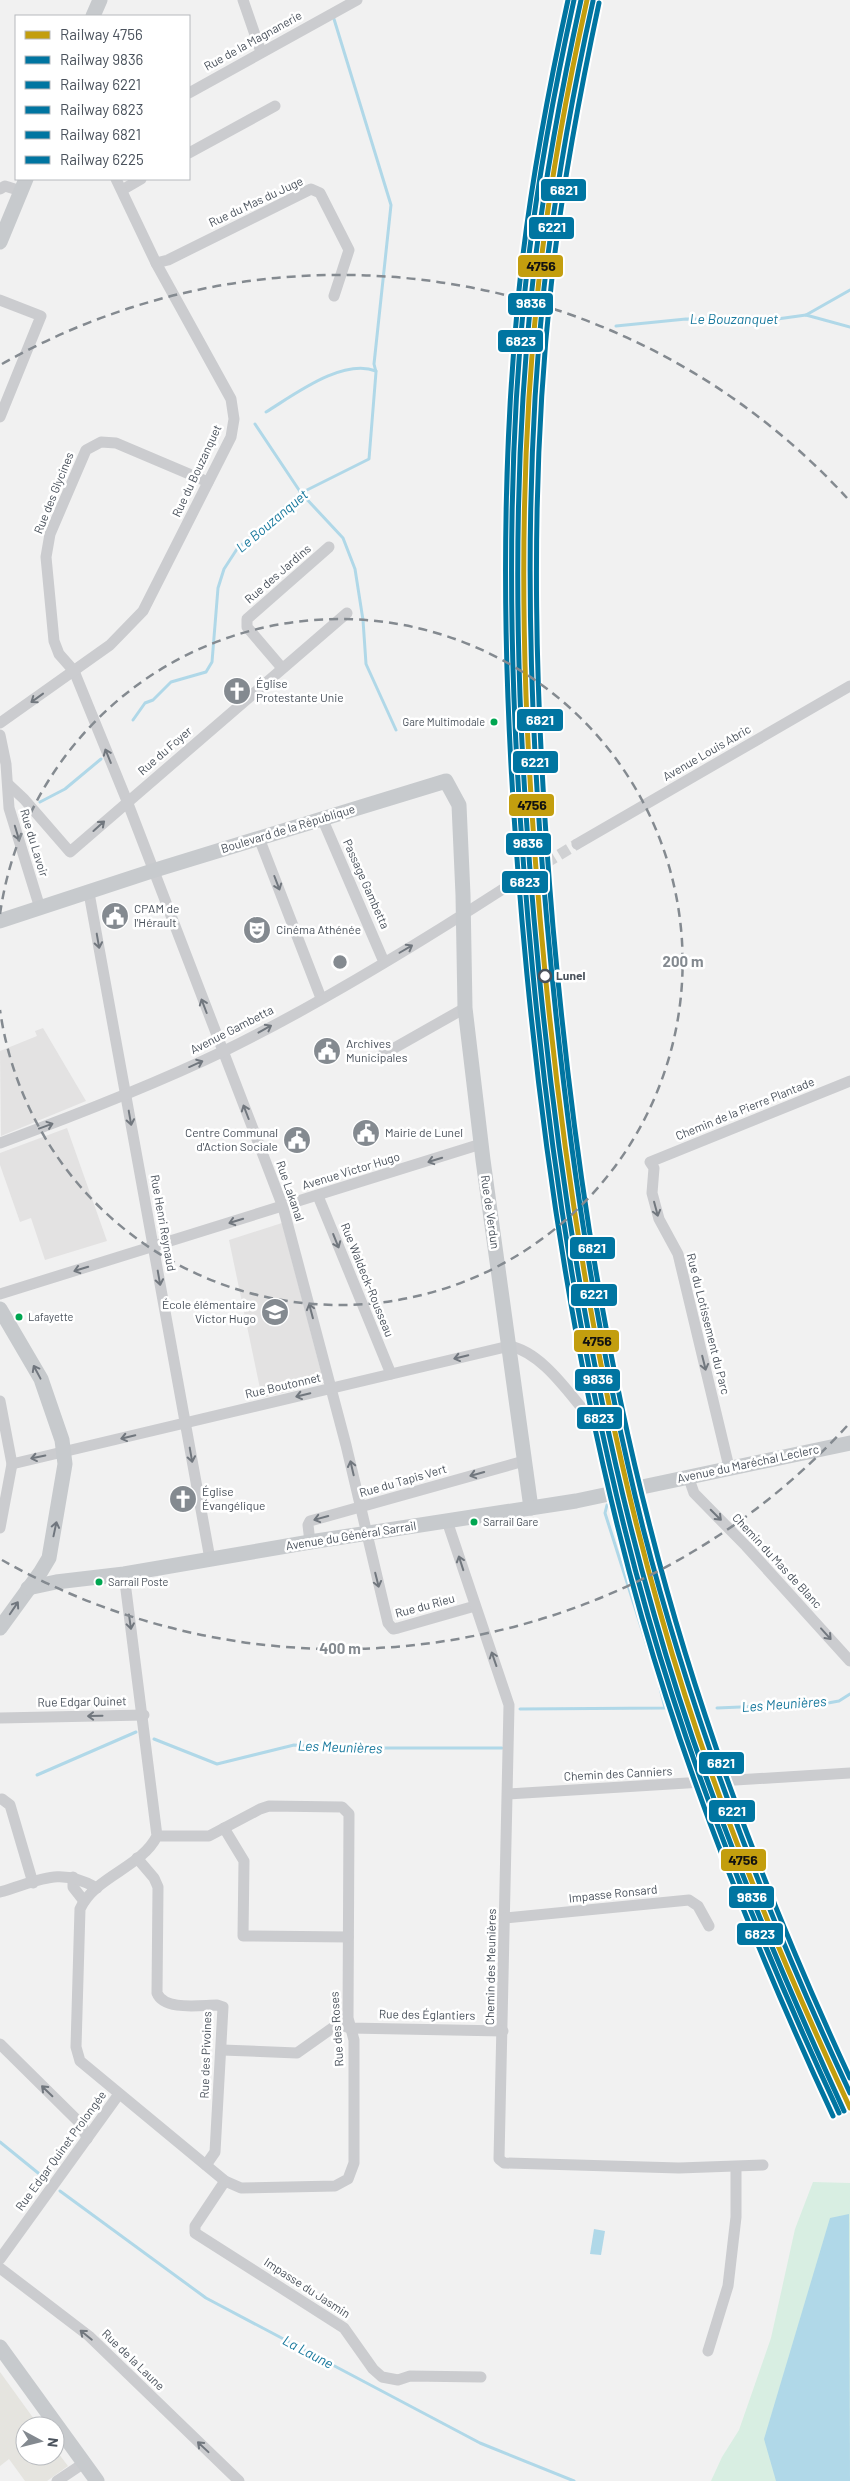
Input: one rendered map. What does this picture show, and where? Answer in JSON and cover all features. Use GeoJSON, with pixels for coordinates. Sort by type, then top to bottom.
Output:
{"type":"FeatureCollection","features":[{"type":"Feature","properties":{"kind":"main road"},"geometry":{"type":"LineString","coordinates":[[93,15],[100,0]]}},
{"type":"Feature","properties":{"kind":"main road"},"geometry":{"type":"LineString","coordinates":[[0,242],[23,185]]}},
{"type":"Feature","properties":{"kind":"main road","name":"Boulevard de la République"},"geometry":{"type":"LineString","coordinates":[[0,920],[322,818],[446,781],[459,805],[463,915]]}},
{"type":"Feature","properties":{"kind":"main road","name":"Rue de Verdun"},"geometry":{"type":"LineString","coordinates":[[463,915],[465,1008],[481,1144],[530,1508]]}},
{"type":"Feature","properties":{"kind":"main road"},"geometry":{"type":"LineString","coordinates":[[0,1309],[41,1379],[65,1452],[58,1514],[46,1563],[0,1628]]}},
{"type":"Feature","properties":{"kind":"main road","name":"Avenue du Maréchal Leclerc"},"geometry":{"type":"LineString","coordinates":[[646,1486],[850,1443]]}},
{"type":"Feature","properties":{"kind":"main road","name":"Avenue du Général Sarrail"},"geometry":{"type":"LineString","coordinates":[[28,1588],[56,1582],[124,1574],[365,1533],[530,1508],[646,1486]]}},
{"type":"Feature","properties":{"kind":"main road"},"geometry":{"type":"LineString","coordinates":[[46,1563],[56,1582]]}},
{"type":"Feature","properties":{"kind":"main road"},"geometry":{"type":"LineString","coordinates":[[0,2347],[97,2481]]}},
{"type":"Feature","properties":{"kind":"street"},"geometry":{"type":"LineString","coordinates":[[243,0],[262,52]]}},
{"type":"Feature","properties":{"kind":"street","name":"Rue de la Magnanerie"},"geometry":{"type":"LineString","coordinates":[[190,92],[357,0]]}},
{"type":"Feature","properties":{"kind":"street"},"geometry":{"type":"LineString","coordinates":[[190,152],[275,106]]}},
{"type":"Feature","properties":{"kind":"street","name":"Rue du Bouzanquet"},"geometry":{"type":"LineString","coordinates":[[0,723],[120,636],[143,611],[231,436],[234,419],[231,399],[156,263],[117,180]]}},
{"type":"Feature","properties":{"kind":"street"},"geometry":{"type":"LineString","coordinates":[[122,190],[139,180]]}},
{"type":"Feature","properties":{"kind":"street"},"geometry":{"type":"LineString","coordinates":[[0,188],[23,185]]}},
{"type":"Feature","properties":{"kind":"street","name":"Rue du Mas du Juge"},"geometry":{"type":"LineString","coordinates":[[156,263],[168,260],[311,190],[320,192],[349,250],[334,296]]}},
{"type":"Feature","properties":{"kind":"street"},"geometry":{"type":"LineString","coordinates":[[0,300],[41,316],[0,417]]}},
{"type":"Feature","properties":{"kind":"street","name":"Rue des Glycines"},"geometry":{"type":"LineString","coordinates":[[127,801],[74,671],[59,654],[54,641],[46,557],[50,534],[86,450],[101,442],[116,442],[208,482]]}},
{"type":"Feature","properties":{"kind":"street","name":"Rue des Jardins"},"geometry":{"type":"LineString","coordinates":[[282,668],[247,627],[247,619],[329,547]]}},
{"type":"Feature","properties":{"kind":"street","name":"Rue du Foyer"},"geometry":{"type":"LineString","coordinates":[[9,785],[24,799],[70,852],[347,613]]}},
{"type":"Feature","properties":{"kind":"street","name":"Avenue Louis Abric"},"geometry":{"type":"LineString","coordinates":[[576,844],[850,686]]}},
{"type":"Feature","properties":{"kind":"street","name":"Rue du Lavoir"},"geometry":{"type":"LineString","coordinates":[[0,735],[9,785],[9,808],[40,908]]}},
{"type":"Feature","properties":{"kind":"street","name":"Rue Lakanal"},"geometry":{"type":"LineString","coordinates":[[127,801],[152,871],[283,1207],[332,1388],[361,1508],[365,1533]]}},
{"type":"Feature","properties":{"kind":"street","name":"Passage Gambetta"},"geometry":{"type":"LineString","coordinates":[[322,818],[384,962]]}},
{"type":"Feature","properties":{"kind":"street"},"geometry":{"type":"LineString","coordinates":[[260,838],[321,998]]}},
{"type":"Feature","properties":{"kind":"street"},"geometry":{"type":"LineString","coordinates":[[463,915],[503,889]]}},
{"type":"Feature","properties":{"kind":"street","name":"Rue Henri Reynaud"},"geometry":{"type":"LineString","coordinates":[[89,893],[210,1559]]}},
{"type":"Feature","properties":{"kind":"street","name":"Avenue Gambetta"},"geometry":{"type":"LineString","coordinates":[[0,1143],[126,1096],[222,1052],[321,998],[463,915]]}},
{"type":"Feature","properties":{"kind":"street"},"geometry":{"type":"LineString","coordinates":[[382,1055],[465,1008]]}},
{"type":"Feature","properties":{"kind":"street","name":"Chemin de la Pierre Plantade"},"geometry":{"type":"LineString","coordinates":[[650,1162],[850,1081]]}},
{"type":"Feature","properties":{"kind":"street","name":"Avenue Victor Hugo"},"geometry":{"type":"LineString","coordinates":[[0,1294],[481,1144]]}},
{"type":"Feature","properties":{"kind":"street","name":"Rue du Lotissement du Parc"},"geometry":{"type":"LineString","coordinates":[[650,1162],[654,1168],[652,1193],[659,1219],[678,1254],[729,1467]]}},
{"type":"Feature","properties":{"kind":"street","name":"Rue Waldeck-Rousseau"},"geometry":{"type":"LineString","coordinates":[[318,1196],[391,1374]]}},
{"type":"Feature","properties":{"kind":"street"},"geometry":{"type":"LineString","coordinates":[[508,1346],[517,1348],[536,1359],[581,1407]]}},
{"type":"Feature","properties":{"kind":"street","name":"Rue Boutonnet"},"geometry":{"type":"LineString","coordinates":[[12,1464],[508,1346]]}},
{"type":"Feature","properties":{"kind":"street"},"geometry":{"type":"LineString","coordinates":[[0,1401],[12,1464],[0,1528]]}},
{"type":"Feature","properties":{"kind":"street","name":"Rue du Tapis Vert"},"geometry":{"type":"LineString","coordinates":[[310,1542],[308,1525],[310,1521],[524,1461]]}},
{"type":"Feature","properties":{"kind":"street","name":"Chemin du Mas de Blanc"},"geometry":{"type":"LineString","coordinates":[[688,1476],[694,1493],[746,1546],[850,1661]]}},
{"type":"Feature","properties":{"kind":"street","name":"Chemin des Meunières"},"geometry":{"type":"LineString","coordinates":[[446,1521],[509,1706],[506,1918],[499,2159],[504,2163],[679,2168],[763,2165]]}},
{"type":"Feature","properties":{"kind":"street","name":"Rue du Rieu"},"geometry":{"type":"LineString","coordinates":[[365,1533],[388,1624],[393,1628],[475,1606]]}},
{"type":"Feature","properties":{"kind":"street","name":"Rue Edgar Quinet"},"geometry":{"type":"LineString","coordinates":[[0,1718],[144,1714],[124,1574]]}},
{"type":"Feature","properties":{"kind":"street"},"geometry":{"type":"LineString","coordinates":[[72,1877],[74,1887],[84,1901],[97,1888],[153,1844],[158,1836],[144,1714]]}},
{"type":"Feature","properties":{"kind":"street","name":"Chemin des Canniers"},"geometry":{"type":"LineString","coordinates":[[508,1794],[850,1773]]}},
{"type":"Feature","properties":{"kind":"street"},"geometry":{"type":"LineString","coordinates":[[2,1799],[10,1805],[33,1883]]}},
{"type":"Feature","properties":{"kind":"street","name":"Rue des Roses"},"geometry":{"type":"LineString","coordinates":[[119,2094],[225,2181],[242,2188],[335,2186],[348,2179],[354,2163],[354,2040],[348,2018],[350,1837],[347,1810],[342,1807],[270,1806],[204,1837],[158,1836]]}},
{"type":"Feature","properties":{"kind":"street"},"geometry":{"type":"LineString","coordinates":[[224,1828],[244,1861],[243,1936],[348,1937]]}},
{"type":"Feature","properties":{"kind":"street","name":"Rue des Pivoines"},"geometry":{"type":"LineString","coordinates":[[137,1858],[154,1878],[158,1886],[157,1993],[159,1999],[167,2004],[217,2005],[224,2007],[215,2152],[206,2165]]}},
{"type":"Feature","properties":{"kind":"street"},"geometry":{"type":"LineString","coordinates":[[0,1892],[60,1875],[72,1877],[97,1888]]}},
{"type":"Feature","properties":{"kind":"street","name":"Impasse Ronsard"},"geometry":{"type":"LineString","coordinates":[[506,1918],[689,1900],[698,1906],[709,1926]]}},
{"type":"Feature","properties":{"kind":"street","name":"Rue Edgar Quinet Prolongée"},"geometry":{"type":"LineString","coordinates":[[0,2259],[119,2094],[80,2061],[76,2047],[80,1909],[84,1901]]}},
{"type":"Feature","properties":{"kind":"street","name":"Rue des Églantiers"},"geometry":{"type":"LineString","coordinates":[[222,2050],[297,2053],[338,2024],[350,2028],[503,2031]]}},
{"type":"Feature","properties":{"kind":"street"},"geometry":{"type":"LineString","coordinates":[[0,2044],[82,2125],[87,2139]]}},
{"type":"Feature","properties":{"kind":"street"},"geometry":{"type":"LineString","coordinates":[[82,2125],[95,2128]]}},
{"type":"Feature","properties":{"kind":"street"},"geometry":{"type":"LineString","coordinates":[[708,2351],[728,2286],[736,2216],[736,2167]]}},
{"type":"Feature","properties":{"kind":"street","name":"Impasse du Jasmin"},"geometry":{"type":"LineString","coordinates":[[225,2181],[195,2226],[195,2233],[344,2328],[373,2370],[382,2377],[398,2380],[410,2376],[481,2377]]}},
{"type":"Feature","properties":{"kind":"street","name":"Rue de la Laune"},"geometry":{"type":"LineString","coordinates":[[0,2268],[89,2336],[239,2481]]}},
{"type":"Feature","properties":{"kind":"street"},"geometry":{"type":"LineString","coordinates":[[57,2481],[84,2463]]}},
{"type":"Feature","properties":{"kind":"shaded area"},"geometry":{"type":"Polygon","coordinates":[[[43,1028],[86,1101],[1,1136],[0,1051],[37,1036],[35,1031],[43,1028]]]}},
{"type":"Feature","properties":{"kind":"shaded area"},"geometry":{"type":"Polygon","coordinates":[[[67,1128],[107,1241],[45,1260],[31,1218],[20,1222],[0,1165],[0,1153],[67,1128]]]}},
{"type":"Feature","properties":{"kind":"shaded area","name":"École élémentaire Victor Hugo"},"geometry":{"type":"Polygon","coordinates":[[[282,1223],[324,1383],[262,1398],[229,1240],[282,1223]]]}},
{"type":"Feature","properties":{"kind":"shaded area"},"geometry":{"type":"Polygon","coordinates":[[[0,2372],[32,2416],[15,2416],[15,2466],[65,2466],[65,2462],[68,2466],[47,2481],[25,2481],[9,2459],[0,2466],[0,2372]]]}},
{"type":"Feature","properties":{"kind":"green space"},"geometry":{"type":"Polygon","coordinates":[[[813,2182],[850,2183],[850,2481],[711,2481],[722,2457],[739,2430],[771,2338],[795,2229],[813,2182]]]}},
{"type":"Feature","properties":{"kind":"water"},"geometry":{"type":"Polygon","coordinates":[[[849,2214],[850,2481],[776,2481],[764,2439],[830,2218],[849,2214]]]}},
{"type":"Feature","properties":{"kind":"water"},"geometry":{"type":"Polygon","coordinates":[[[594,2229],[605,2231],[601,2255],[590,2254],[594,2229]]]}},
{"type":"Feature","properties":{"kind":"waterway","name":"Le Bouzanquet"},"geometry":{"type":"LineString","coordinates":[[133,720],[145,703],[153,700],[171,682],[206,672],[212,662],[218,588],[224,569],[237,549],[301,493],[369,459],[376,372],[374,364],[391,205],[334,19]]}},
{"type":"Feature","properties":{"kind":"waterway"},"geometry":{"type":"LineString","coordinates":[[806,315],[850,290]]}},
{"type":"Feature","properties":{"kind":"waterway","name":"Le Bouzanquet"},"geometry":{"type":"LineString","coordinates":[[616,326],[686,319],[770,320],[806,315],[850,327]]}},
{"type":"Feature","properties":{"kind":"waterway"},"geometry":{"type":"LineString","coordinates":[[266,412],[304,388],[334,374],[363,368],[376,371]]}},
{"type":"Feature","properties":{"kind":"waterway"},"geometry":{"type":"LineString","coordinates":[[255,424],[301,493],[343,538],[355,569],[363,620],[366,664],[396,730]]}},
{"type":"Feature","properties":{"kind":"waterway","name":"Le Bouzanquet"},"geometry":{"type":"LineString","coordinates":[[40,802],[65,789],[101,759]]}},
{"type":"Feature","properties":{"kind":"waterway"},"geometry":{"type":"LineString","coordinates":[[607,1505],[605,1513],[650,1655]]}},
{"type":"Feature","properties":{"kind":"waterway","name":"Les Meunières"},"geometry":{"type":"LineString","coordinates":[[520,1709],[665,1708],[660,1688]]}},
{"type":"Feature","properties":{"kind":"waterway","name":"Les Meunières"},"geometry":{"type":"LineString","coordinates":[[717,1708],[828,1703],[839,1701],[850,1694]]}},
{"type":"Feature","properties":{"kind":"waterway","name":"Les Meunières"},"geometry":{"type":"LineString","coordinates":[[37,1775],[136,1732]]}},
{"type":"Feature","properties":{"kind":"waterway","name":"Les Meunières"},"geometry":{"type":"LineString","coordinates":[[154,1739],[217,1764],[294,1745],[332,1748],[502,1748]]}},
{"type":"Feature","properties":{"kind":"waterway","name":"La Laune"},"geometry":{"type":"LineString","coordinates":[[0,2142],[48,2181]]}},
{"type":"Feature","properties":{"kind":"waterway","name":"La Laune"},"geometry":{"type":"LineString","coordinates":[[60,2191],[206,2298],[480,2443],[574,2481]]}},
{"type":"Feature","properties":{"kind":"tunnel"},"geometry":{"type":"LineString","coordinates":[[503,889],[577,844]]}},
{"type":"Feature","properties":{"kind":"rail line","name":"6225"},"geometry":{"type":"LineString","coordinates":[[568,0],[539,144],[523,253],[512,376],[507,461],[506,633],[513,804],[527,975],[545,1137],[570,1299],[585,1379],[621,1539],[642,1618],[661,1682],[704,1808],[778,1994],[833,2116]]}},
{"type":"Feature","properties":{"kind":"rail line","name":"6823"},"geometry":{"type":"LineString","coordinates":[[574,0],[545,144],[529,253],[518,375],[513,461],[512,632],[519,803],[533,974],[551,1136],[576,1298],[591,1378],[608,1458],[648,1616],[667,1680],[710,1806],[784,1991],[839,2113]]}},
{"type":"Feature","properties":{"kind":"rail line","name":"9836"},"geometry":{"type":"LineString","coordinates":[[581,0],[552,144],[536,253],[525,374],[518,545],[518,631],[525,802],[539,973],[557,1135],[582,1296],[597,1376],[614,1456],[654,1614],[694,1741],[739,1866],[790,1989],[844,2111]]}},
{"type":"Feature","properties":{"kind":"rail line","name":"4756"},"geometry":{"type":"LineString","coordinates":[[587,0],[558,144],[542,253],[531,374],[524,545],[524,630],[531,801],[545,972],[563,1134],[588,1295],[603,1375],[620,1454],[660,1612],[699,1739],[721,1802],[795,1987],[850,2108]]}},
{"type":"Feature","properties":{"kind":"rail line","name":"6221"},"geometry":{"type":"LineString","coordinates":[[593,1],[565,144],[548,252],[537,367],[530,526],[530,605],[535,764],[554,998],[572,1151],[595,1303],[625,1453],[643,1528],[684,1673],[733,1815],[760,1886],[850,2093]]}},
{"type":"Feature","properties":{"kind":"rail line","name":"6821"},"geometry":{"type":"LineString","coordinates":[[599,3],[571,144],[555,251],[544,367],[539,446],[537,527],[538,687],[547,847],[560,1003],[578,1154],[589,1229],[616,1379],[632,1453],[669,1598],[713,1738],[763,1876],[850,2078]]}},
{"type":"Feature","properties":{"kind":"place","name":"Église Protestante Unie"},"geometry":{"type":"Point","coordinates":[237,691]}},
{"type":"Feature","properties":{"kind":"place","name":"Gare Multimodale"},"geometry":{"type":"Point","coordinates":[494,722]}},
{"type":"Feature","properties":{"kind":"place","name":"CPAM de l'Hérault"},"geometry":{"type":"Point","coordinates":[115,916]}},
{"type":"Feature","properties":{"kind":"place","name":"Cinéma Athénée"},"geometry":{"type":"Point","coordinates":[257,930]}},
{"type":"Feature","properties":{"kind":"place","name":"Lunel"},"geometry":{"type":"Point","coordinates":[545,976]}},
{"type":"Feature","properties":{"kind":"place","name":"Archives Municipales"},"geometry":{"type":"Point","coordinates":[327,1051]}},
{"type":"Feature","properties":{"kind":"place","name":"Mairie de Lunel"},"geometry":{"type":"Point","coordinates":[366,1133]}},
{"type":"Feature","properties":{"kind":"place","name":"Centre Communal d'Action Sociale"},"geometry":{"type":"Point","coordinates":[297,1140]}},
{"type":"Feature","properties":{"kind":"place","name":"École élémentaire Victor Hugo"},"geometry":{"type":"Point","coordinates":[275,1312]}},
{"type":"Feature","properties":{"kind":"place","name":"Lafayette"},"geometry":{"type":"Point","coordinates":[19,1317]}},
{"type":"Feature","properties":{"kind":"place","name":"Église Évangélique"},"geometry":{"type":"Point","coordinates":[183,1499]}},
{"type":"Feature","properties":{"kind":"place","name":"Sarrail Gare"},"geometry":{"type":"Point","coordinates":[474,1522]}},
{"type":"Feature","properties":{"kind":"place","name":"Sarrail Poste"},"geometry":{"type":"Point","coordinates":[99,1582]}}]}
